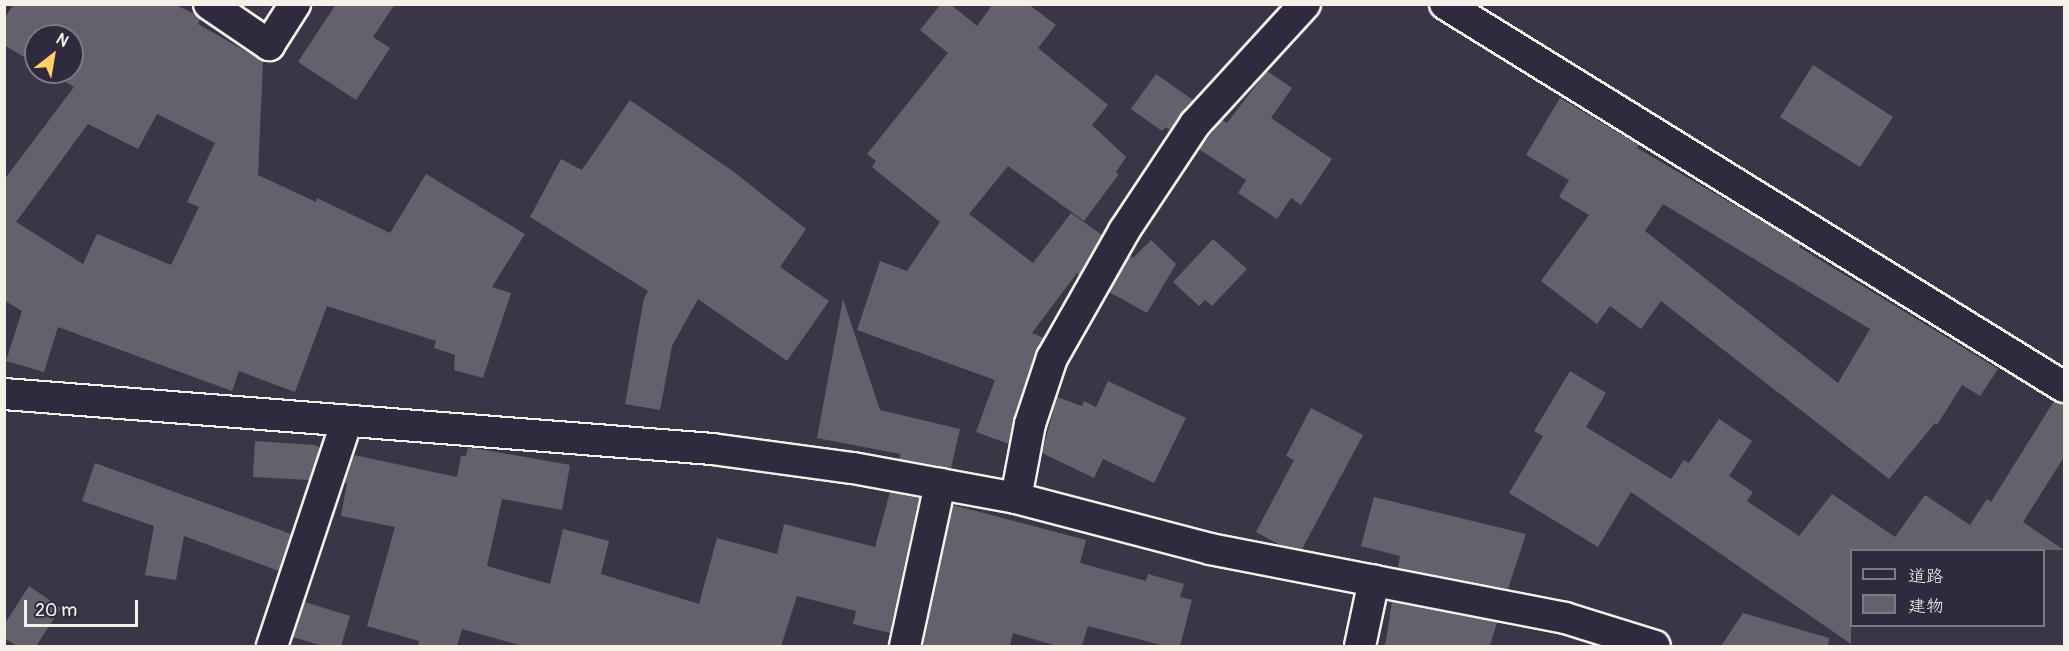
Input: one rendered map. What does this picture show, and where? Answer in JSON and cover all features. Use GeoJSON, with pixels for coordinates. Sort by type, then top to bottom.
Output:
{"type":"FeatureCollection","features":[{"type":"Feature","properties":{"kind":"street"},"geometry":{"type":"LineString","coordinates":[[209,4],[269,45],[295,4]]}},
{"type":"Feature","properties":{"kind":"street"},"geometry":{"type":"LineString","coordinates":[[1016,498],[1030,424],[1052,358],[1124,231],[1195,124],[1305,4]]}},
{"type":"Feature","properties":{"kind":"street"},"geometry":{"type":"LineString","coordinates":[[1445,4],[2064,387]]}},
{"type":"Feature","properties":{"kind":"street"},"geometry":{"type":"LineString","coordinates":[[4,394],[712,449],[853,468],[1016,498],[1210,549],[1565,618],[1655,646]]}},
{"type":"Feature","properties":{"kind":"street"},"geometry":{"type":"LineString","coordinates":[[272,646],[347,421]]}},
{"type":"Feature","properties":{"kind":"street"},"geometry":{"type":"LineString","coordinates":[[905,646],[940,484]]}},
{"type":"Feature","properties":{"kind":"street"},"geometry":{"type":"LineString","coordinates":[[1360,646],[1374,580]]}},
{"type":"Feature","properties":{"kind":"building"},"geometry":{"type":"Polygon","coordinates":[[[14,4],[174,4],[198,16],[200,19],[198,24],[263,61],[258,175],[316,202],[317,198],[390,233],[426,174],[525,234],[492,287],[511,293],[483,378],[454,370],[455,355],[434,348],[436,341],[327,306],[295,392],[239,371],[232,391],[58,327],[44,372],[6,361],[22,311],[4,300],[4,180],[74,87],[69,84],[84,84],[84,24],[24,24],[24,57],[4,45],[4,19],[14,4]],[[157,114],[138,149],[88,124],[16,222],[83,264],[97,234],[171,265],[199,207],[187,202],[215,143],[157,114]]]}},
{"type":"Feature","properties":{"kind":"building"},"geometry":{"type":"Polygon","coordinates":[[[336,4],[395,4],[373,37],[390,48],[356,100],[298,62],[336,4]]]}},
{"type":"Feature","properties":{"kind":"building"},"geometry":{"type":"Polygon","coordinates":[[[941,4],[950,4],[977,26],[993,4],[1028,4],[1056,25],[1038,48],[1108,105],[1092,125],[1126,157],[1116,172],[1119,174],[1084,221],[1008,166],[969,214],[1033,263],[1071,213],[1102,235],[1079,275],[1077,273],[1032,333],[1044,338],[1036,353],[1014,419],[1009,444],[976,432],[995,380],[857,330],[880,261],[907,271],[940,222],[872,167],[876,161],[867,154],[948,53],[920,30],[941,4]]]}},
{"type":"Feature","properties":{"kind":"building"},"geometry":{"type":"Polygon","coordinates":[[[1813,65],[1893,117],[1860,167],[1780,117],[1813,65]]]}},
{"type":"Feature","properties":{"kind":"building"},"geometry":{"type":"Polygon","coordinates":[[[1267,71],[1292,88],[1271,118],[1332,159],[1301,205],[1291,198],[1277,219],[1238,193],[1246,180],[1199,149],[1222,120],[1227,123],[1267,71]]]}},
{"type":"Feature","properties":{"kind":"building"},"geometry":{"type":"Polygon","coordinates":[[[1156,74],[1193,100],[1170,130],[1166,127],[1162,131],[1131,109],[1156,74]]]}},
{"type":"Feature","properties":{"kind":"building"},"geometry":{"type":"Polygon","coordinates":[[[1560,98],[1639,145],[1637,148],[1801,244],[1799,247],[1998,369],[1980,396],[1962,385],[1937,425],[1935,423],[1889,479],[1661,301],[1641,329],[1610,306],[1597,324],[1541,281],[1589,215],[1559,197],[1569,180],[1526,155],[1560,98]],[[1663,204],[1645,231],[1838,383],[1870,329],[1663,204]]]}},
{"type":"Feature","properties":{"kind":"building"},"geometry":{"type":"Polygon","coordinates":[[[630,100],[734,172],[806,229],[780,267],[829,301],[787,361],[698,299],[672,346],[660,410],[625,404],[644,298],[648,291],[530,217],[561,159],[582,170],[630,100]]]}},
{"type":"Feature","properties":{"kind":"building"},"geometry":{"type":"Polygon","coordinates":[[[1213,239],[1247,269],[1212,306],[1205,300],[1199,306],[1173,282],[1213,239]]]}},
{"type":"Feature","properties":{"kind":"building"},"geometry":{"type":"Polygon","coordinates":[[[1151,240],[1176,264],[1147,313],[1109,292],[1130,256],[1133,258],[1151,240]]]}},
{"type":"Feature","properties":{"kind":"building"},"geometry":{"type":"Polygon","coordinates":[[[843,299],[880,410],[960,429],[951,468],[899,459],[900,454],[817,438],[843,299]]]}},
{"type":"Feature","properties":{"kind":"building"},"geometry":{"type":"Polygon","coordinates":[[[1570,371],[1606,393],[1586,427],[1671,479],[1684,460],[1689,463],[1719,419],[1752,441],[1729,476],[1753,492],[1747,501],[1799,536],[1832,494],[1895,537],[1925,495],[1970,525],[1987,499],[1991,502],[2054,401],[2064,404],[2064,457],[2023,522],[2064,550],[1850,549],[1851,644],[1631,492],[1598,547],[1509,493],[1543,436],[1534,431],[1570,371]]]}},
{"type":"Feature","properties":{"kind":"building"},"geometry":{"type":"Polygon","coordinates":[[[1108,381],[1186,418],[1154,483],[1103,459],[1094,478],[1042,453],[1057,397],[1082,406],[1084,401],[1096,407],[1108,381]]]}},
{"type":"Feature","properties":{"kind":"building"},"geometry":{"type":"Polygon","coordinates":[[[1311,408],[1363,435],[1302,549],[1280,545],[1256,532],[1294,460],[1286,456],[1311,408]]]}},
{"type":"Feature","properties":{"kind":"building"},"geometry":{"type":"Polygon","coordinates":[[[255,441],[315,445],[320,448],[309,480],[253,477],[255,441]]]}},
{"type":"Feature","properties":{"kind":"building"},"geometry":{"type":"Polygon","coordinates":[[[468,447],[570,465],[562,510],[502,499],[487,566],[550,584],[563,529],[609,541],[601,574],[699,604],[717,538],[777,554],[784,524],[875,547],[890,492],[919,498],[890,633],[853,624],[856,611],[797,596],[781,646],[523,646],[462,629],[457,646],[418,646],[419,641],[367,626],[395,527],[341,516],[347,483],[345,483],[354,455],[457,477],[461,456],[466,456],[468,447]]]}},
{"type":"Feature","properties":{"kind":"building"},"geometry":{"type":"Polygon","coordinates":[[[95,463],[291,534],[279,571],[184,536],[176,580],[145,575],[154,526],[82,501],[95,463]]]}},
{"type":"Feature","properties":{"kind":"building"},"geometry":{"type":"Polygon","coordinates":[[[1374,497],[1526,534],[1508,589],[1398,568],[1400,556],[1361,546],[1374,497]]]}},
{"type":"Feature","properties":{"kind":"building"},"geometry":{"type":"Polygon","coordinates":[[[953,505],[1086,540],[1080,563],[1146,581],[1148,574],[1184,584],[1180,597],[1192,600],[1180,646],[1165,646],[1088,626],[1082,646],[1057,646],[1013,633],[1010,646],[923,646],[953,505]]]}},
{"type":"Feature","properties":{"kind":"building"},"geometry":{"type":"Polygon","coordinates":[[[29,586],[61,608],[36,646],[17,646],[4,638],[4,625],[29,586]]]}},
{"type":"Feature","properties":{"kind":"building"},"geometry":{"type":"Polygon","coordinates":[[[305,602],[350,616],[341,646],[323,646],[293,637],[305,602]]]}},
{"type":"Feature","properties":{"kind":"building"},"geometry":{"type":"Polygon","coordinates":[[[1392,602],[1497,622],[1490,646],[1385,646],[1392,602]]]}},
{"type":"Feature","properties":{"kind":"building"},"geometry":{"type":"Polygon","coordinates":[[[1743,613],[1829,638],[1828,646],[1721,646],[1743,613]]]}}]}
